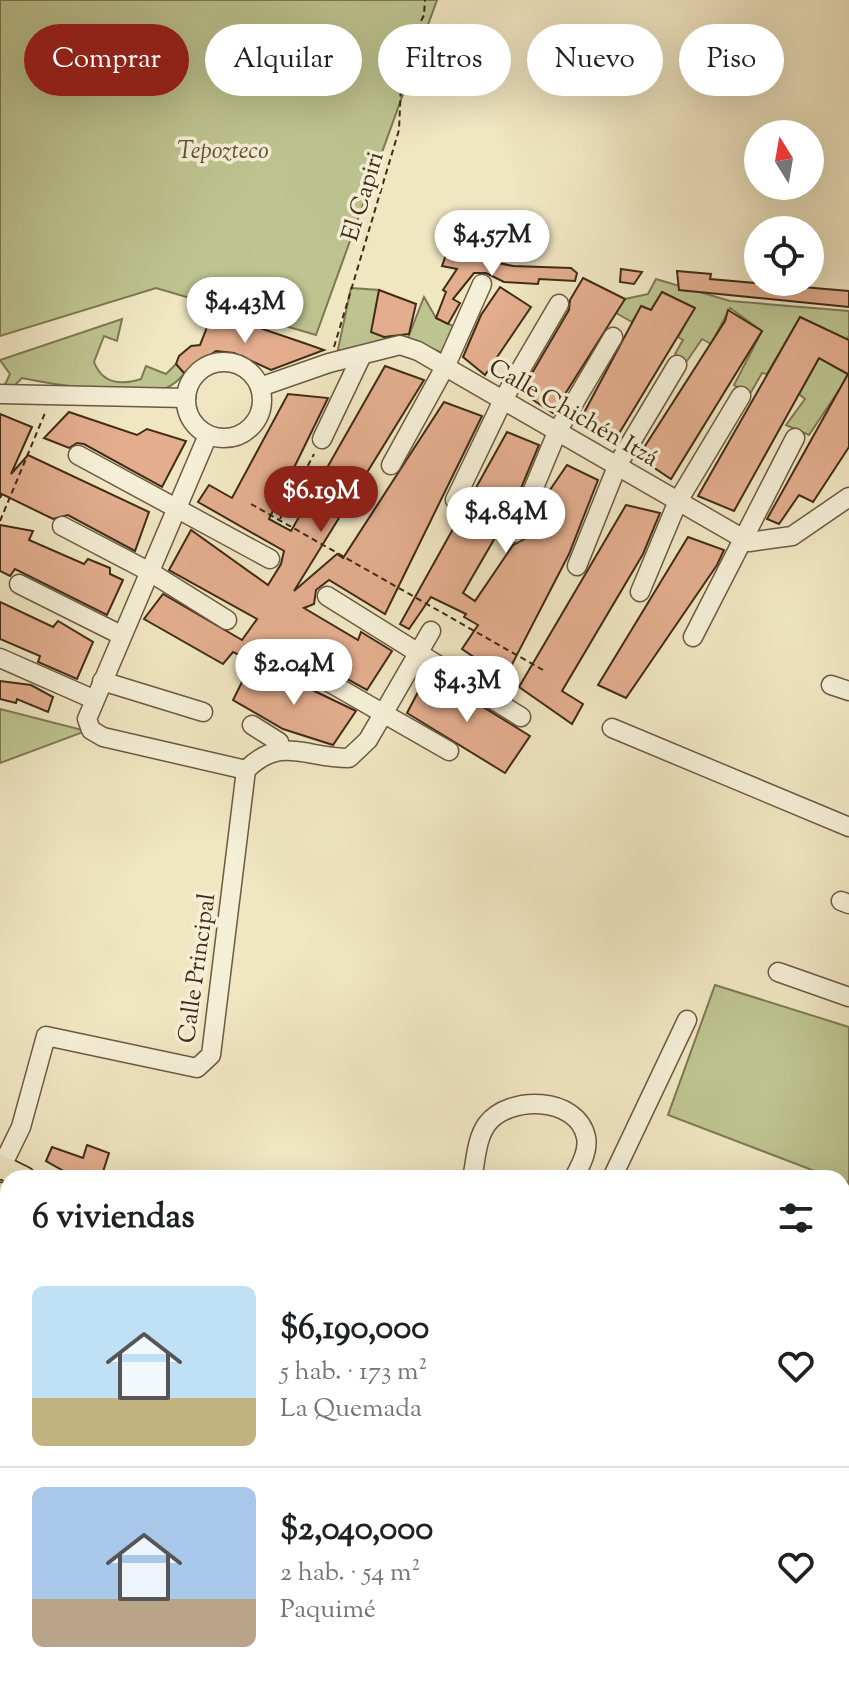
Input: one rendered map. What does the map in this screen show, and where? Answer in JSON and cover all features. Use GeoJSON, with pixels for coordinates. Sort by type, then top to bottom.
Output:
{"type":"FeatureCollection","features":[{"type":"Feature","properties":{"kind":"street"},"geometry":{"type":"LineString","coordinates":[[391,465],[446,365],[482,284]]}},
{"type":"Feature","properties":{"kind":"street"},"geometry":{"type":"LineString","coordinates":[[455,500],[504,398],[559,304]]}},
{"type":"Feature","properties":{"kind":"street"},"geometry":{"type":"LineString","coordinates":[[515,533],[558,430],[613,337]]}},
{"type":"Feature","properties":{"kind":"street","name":"Calle Chichén Itzá"},"geometry":{"type":"LineString","coordinates":[[260,387],[329,363],[400,345],[446,365],[749,542],[792,536],[849,497]]}},
{"type":"Feature","properties":{"kind":"street"},"geometry":{"type":"LineString","coordinates":[[322,439],[362,355]]}},
{"type":"Feature","properties":{"kind":"street"},"geometry":{"type":"LineString","coordinates":[[219,363],[236,364],[251,372],[260,387],[262,404],[256,421],[243,433],[226,438],[208,435],[196,426],[188,413],[186,398],[191,381],[203,369],[219,363]]}},
{"type":"Feature","properties":{"kind":"street"},"geometry":{"type":"LineString","coordinates":[[577,566],[618,464],[677,365]]}},
{"type":"Feature","properties":{"kind":"street"},"geometry":{"type":"LineString","coordinates":[[0,394],[186,398]]}},
{"type":"Feature","properties":{"kind":"street"},"geometry":{"type":"LineString","coordinates":[[640,592],[678,501],[741,396]]}},
{"type":"Feature","properties":{"kind":"street"},"geometry":{"type":"LineString","coordinates":[[208,435],[87,719],[91,730],[103,737],[246,770],[259,757],[275,749],[279,742],[275,736],[252,725]]}},
{"type":"Feature","properties":{"kind":"street"},"geometry":{"type":"LineString","coordinates":[[693,637],[741,537],[795,438]]}},
{"type":"Feature","properties":{"kind":"street"},"geometry":{"type":"LineString","coordinates":[[78,455],[270,559]]}},
{"type":"Feature","properties":{"kind":"street"},"geometry":{"type":"LineString","coordinates":[[62,526],[150,572],[227,620]]}},
{"type":"Feature","properties":{"kind":"street"},"geometry":{"type":"LineString","coordinates":[[19,584],[121,635]]}},
{"type":"Feature","properties":{"kind":"street"},"geometry":{"type":"LineString","coordinates":[[327,596],[521,717]]}},
{"type":"Feature","properties":{"kind":"street"},"geometry":{"type":"LineString","coordinates":[[275,749],[328,758],[349,758],[368,740],[431,631]]}},
{"type":"Feature","properties":{"kind":"street"},"geometry":{"type":"LineString","coordinates":[[0,658],[93,699]]}},
{"type":"Feature","properties":{"kind":"street"},"geometry":{"type":"LineString","coordinates":[[290,660],[449,751]]}},
{"type":"Feature","properties":{"kind":"street"},"geometry":{"type":"LineString","coordinates":[[102,681],[203,712]]}},
{"type":"Feature","properties":{"kind":"street"},"geometry":{"type":"LineString","coordinates":[[612,728],[849,827]]}},
{"type":"Feature","properties":{"kind":"street","name":"Calle Principal"},"geometry":{"type":"LineString","coordinates":[[7,1170],[46,1036],[197,1068],[211,1055],[246,770]]}},
{"type":"Feature","properties":{"kind":"street"},"geometry":{"type":"LineString","coordinates":[[778,972],[849,997]]}},
{"type":"Feature","properties":{"kind":"street"},"geometry":{"type":"LineString","coordinates":[[616,1170],[687,1020]]}},
{"type":"Feature","properties":{"kind":"street"},"geometry":{"type":"LineString","coordinates":[[474,1170],[481,1135],[489,1121],[518,1106],[538,1101],[555,1107],[578,1122],[586,1137],[585,1155],[578,1170]]}},
{"type":"Feature","properties":{"kind":"path","name":"El Capiri"},"geometry":{"type":"LineString","coordinates":[[329,363],[399,130],[402,61],[424,15],[425,0]]}},
{"type":"Feature","properties":{"kind":"path"},"geometry":{"type":"LineString","coordinates":[[0,521],[52,397]]}},
{"type":"Feature","properties":{"kind":"path"},"geometry":{"type":"LineString","coordinates":[[280,521],[322,439]]}},
{"type":"Feature","properties":{"kind":"path"},"geometry":{"type":"LineString","coordinates":[[251,504],[543,670]]}},
{"type":"Feature","properties":{"kind":"green space","name":"Tepozteco"},"geometry":{"type":"Polygon","coordinates":[[[0,0],[437,0],[428,24],[378,24],[378,96],[402,96],[316,335],[156,288],[0,336],[0,0]]]}},
{"type":"Feature","properties":{"kind":"green space"},"geometry":{"type":"Polygon","coordinates":[[[656,279],[730,301],[849,311],[849,336],[833,366],[849,375],[809,435],[786,425],[805,399],[799,394],[833,333],[800,317],[767,374],[762,373],[750,394],[734,385],[762,331],[730,308],[711,344],[702,339],[687,361],[675,354],[683,340],[678,337],[694,308],[662,292],[651,310],[642,306],[632,322],[616,313],[625,299],[648,294],[656,279]]]}},
{"type":"Feature","properties":{"kind":"green space"},"geometry":{"type":"Polygon","coordinates":[[[351,288],[379,290],[372,331],[389,338],[337,354],[351,288]]]}},
{"type":"Feature","properties":{"kind":"green space"},"geometry":{"type":"Polygon","coordinates":[[[424,297],[436,318],[457,328],[442,353],[408,338],[424,297]]]}},
{"type":"Feature","properties":{"kind":"green space"},"geometry":{"type":"Polygon","coordinates":[[[122,319],[117,341],[104,336],[94,362],[97,369],[112,381],[126,382],[141,379],[146,366],[166,374],[176,364],[184,373],[176,382],[159,390],[126,391],[22,378],[10,390],[3,389],[10,374],[0,360],[122,319]]]}},
{"type":"Feature","properties":{"kind":"green space"},"geometry":{"type":"Polygon","coordinates":[[[0,709],[86,731],[0,763],[0,709]]]}},
{"type":"Feature","properties":{"kind":"green space"},"geometry":{"type":"Polygon","coordinates":[[[715,985],[849,1027],[849,1170],[812,1170],[668,1115],[715,985]]]}},
{"type":"Feature","properties":{"kind":"building"},"geometry":{"type":"Polygon","coordinates":[[[447,252],[513,266],[571,268],[577,273],[575,281],[539,279],[538,284],[504,282],[486,273],[474,273],[453,299],[460,303],[448,324],[436,318],[446,292],[443,290],[457,269],[442,266],[447,252]]]}},
{"type":"Feature","properties":{"kind":"building"},"geometry":{"type":"Polygon","coordinates":[[[621,269],[642,272],[634,284],[620,282],[621,269]]]}},
{"type":"Feature","properties":{"kind":"building"},"geometry":{"type":"Polygon","coordinates":[[[677,271],[711,274],[710,279],[744,282],[744,296],[824,296],[824,289],[849,291],[849,307],[679,290],[677,271]]]}},
{"type":"Feature","properties":{"kind":"building"},"geometry":{"type":"Polygon","coordinates":[[[583,278],[625,299],[553,413],[521,392],[569,310],[570,300],[583,278]]]}},
{"type":"Feature","properties":{"kind":"building"},"geometry":{"type":"Polygon","coordinates":[[[500,287],[531,307],[485,375],[463,357],[481,315],[500,287]]]}},
{"type":"Feature","properties":{"kind":"building"},"geometry":{"type":"Polygon","coordinates":[[[379,290],[416,304],[409,334],[384,337],[371,332],[379,290]]]}},
{"type":"Feature","properties":{"kind":"building"},"geometry":{"type":"Polygon","coordinates":[[[662,292],[695,308],[612,445],[578,424],[641,306],[651,310],[662,292]]]}},
{"type":"Feature","properties":{"kind":"building"},"geometry":{"type":"Polygon","coordinates":[[[728,310],[762,331],[671,479],[638,457],[725,321],[728,310]]]}},
{"type":"Feature","properties":{"kind":"building"},"geometry":{"type":"Polygon","coordinates":[[[213,312],[324,350],[271,370],[234,353],[216,351],[184,373],[176,364],[179,356],[191,346],[200,345],[213,312]]]}},
{"type":"Feature","properties":{"kind":"building"},"geometry":{"type":"Polygon","coordinates":[[[800,317],[849,340],[849,447],[813,502],[799,495],[779,524],[767,519],[848,374],[819,358],[734,511],[698,496],[800,317]]]}},
{"type":"Feature","properties":{"kind":"building"},"geometry":{"type":"Polygon","coordinates":[[[385,366],[424,380],[294,591],[337,554],[343,558],[444,402],[482,416],[385,614],[329,580],[316,590],[314,604],[304,608],[358,640],[361,632],[392,651],[367,690],[291,648],[280,653],[275,672],[233,652],[223,664],[144,619],[163,594],[242,640],[257,619],[169,570],[191,530],[268,585],[281,564],[284,551],[198,502],[209,485],[232,498],[288,394],[328,398],[269,519],[291,531],[385,366]]]}},
{"type":"Feature","properties":{"kind":"building"},"geometry":{"type":"Polygon","coordinates":[[[69,412],[137,435],[147,429],[186,441],[162,487],[84,444],[77,443],[69,448],[44,438],[69,412]]]}},
{"type":"Feature","properties":{"kind":"building"},"geometry":{"type":"Polygon","coordinates":[[[0,414],[32,427],[11,474],[28,455],[149,512],[135,551],[68,515],[53,519],[2,494],[0,498],[0,414]]]}},
{"type":"Feature","properties":{"kind":"building"},"geometry":{"type":"Polygon","coordinates":[[[507,432],[539,445],[514,505],[463,593],[475,601],[513,545],[526,538],[539,506],[567,465],[598,480],[569,554],[505,678],[462,649],[478,625],[464,617],[466,614],[431,597],[409,629],[400,624],[507,432]]]}},
{"type":"Feature","properties":{"kind":"building"},"geometry":{"type":"Polygon","coordinates":[[[626,505],[660,513],[643,554],[562,691],[583,704],[572,724],[519,687],[626,505]]]}},
{"type":"Feature","properties":{"kind":"building"},"geometry":{"type":"Polygon","coordinates":[[[0,525],[33,531],[29,540],[84,564],[88,559],[110,568],[110,574],[123,580],[107,615],[15,569],[10,576],[0,571],[0,525]]]}},
{"type":"Feature","properties":{"kind":"building"},"geometry":{"type":"Polygon","coordinates":[[[688,537],[724,550],[717,565],[626,698],[598,685],[688,537]]]}},
{"type":"Feature","properties":{"kind":"building"},"geometry":{"type":"Polygon","coordinates":[[[0,602],[53,627],[58,621],[93,642],[77,679],[38,662],[40,656],[0,639],[0,602]]]}},
{"type":"Feature","properties":{"kind":"building"},"geometry":{"type":"Polygon","coordinates":[[[275,672],[356,711],[333,745],[283,729],[233,700],[245,676],[275,672]]]}},
{"type":"Feature","properties":{"kind":"building"},"geometry":{"type":"Polygon","coordinates":[[[428,673],[530,736],[505,773],[407,713],[428,673]]]}},
{"type":"Feature","properties":{"kind":"building"},"geometry":{"type":"Polygon","coordinates":[[[0,681],[31,685],[53,697],[48,712],[17,699],[16,703],[0,699],[0,681]]]}},
{"type":"Feature","properties":{"kind":"building"},"geometry":{"type":"Polygon","coordinates":[[[87,1145],[109,1153],[104,1170],[62,1170],[46,1161],[52,1147],[83,1158],[87,1145]]]}}]}
